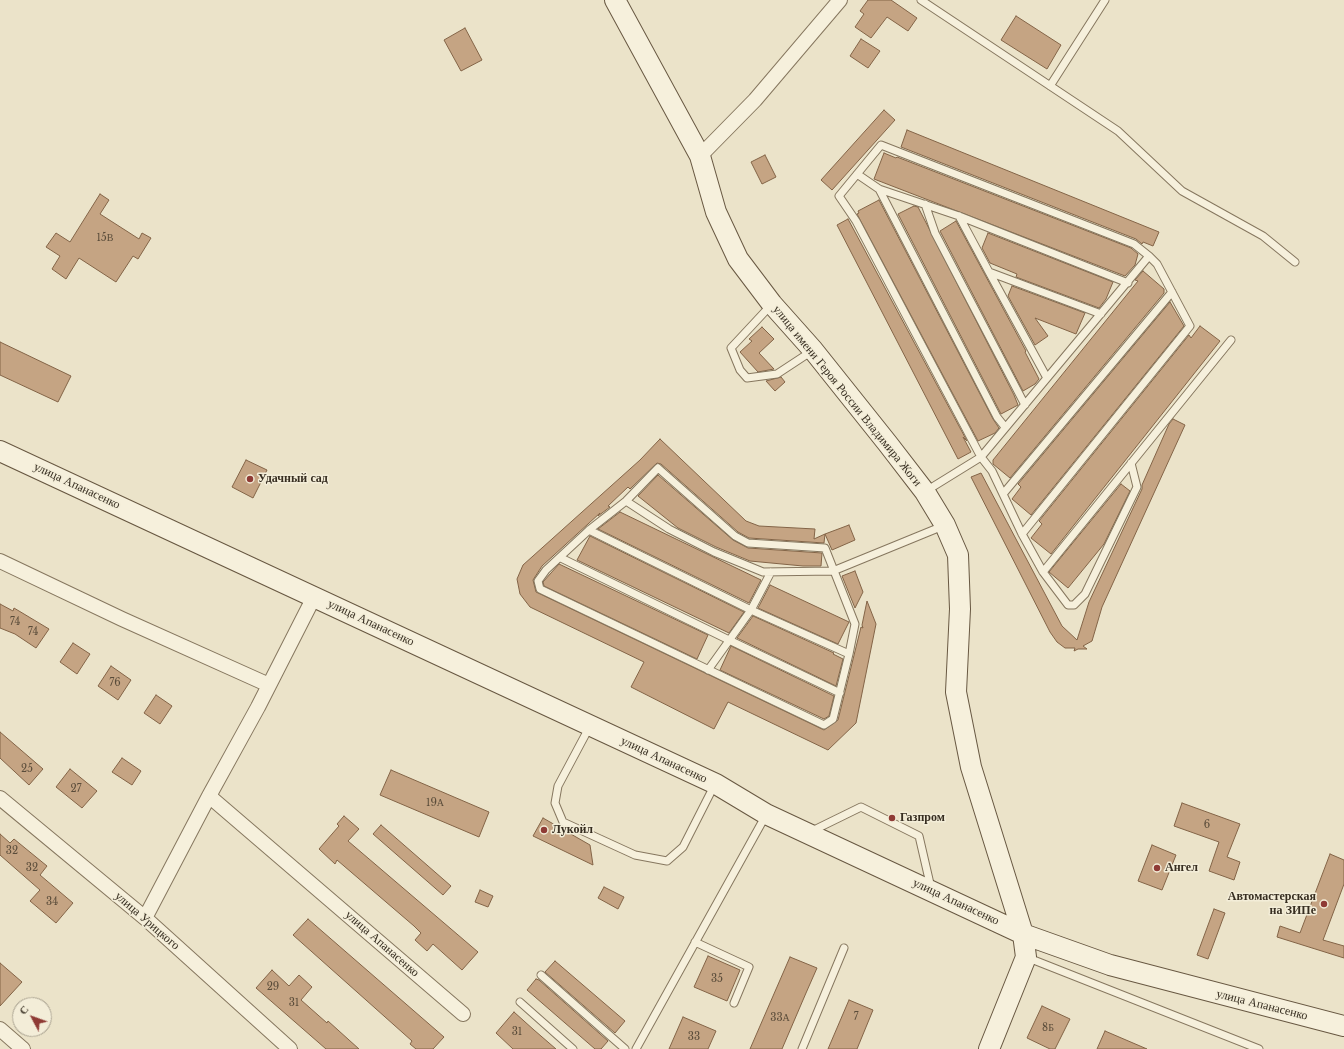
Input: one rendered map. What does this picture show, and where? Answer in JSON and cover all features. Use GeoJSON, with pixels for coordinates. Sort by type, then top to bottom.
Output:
{"type":"FeatureCollection","features":[{"type":"Feature","properties":{"kind":"main road","name":"улица имени Героя России Владимира Жоги"},"geometry":{"type":"LineString","coordinates":[[615,0],[700,156],[716,212],[738,259],[772,304],[813,350],[924,492],[945,525],[958,555],[960,609],[956,692],[971,767],[1023,934],[1026,957]]}},
{"type":"Feature","properties":{"kind":"main road","name":"улица Апанасенко"},"geometry":{"type":"LineString","coordinates":[[0,451],[716,784],[766,814],[932,890],[1023,934],[1110,965],[1344,1026]]}},
{"type":"Feature","properties":{"kind":"main road"},"geometry":{"type":"LineString","coordinates":[[989,1049],[1026,957]]}},
{"type":"Feature","properties":{"kind":"street"},"geometry":{"type":"LineString","coordinates":[[700,156],[755,100],[840,0]]}},
{"type":"Feature","properties":{"kind":"street"},"geometry":{"type":"LineString","coordinates":[[0,561],[122,619],[269,685]]}},
{"type":"Feature","properties":{"kind":"street"},"geometry":{"type":"LineString","coordinates":[[145,918],[314,597]]}},
{"type":"Feature","properties":{"kind":"street","name":"улица Апанасенко"},"geometry":{"type":"LineString","coordinates":[[209,796],[464,1014]]}},
{"type":"Feature","properties":{"kind":"street","name":"улица Урицкого"},"geometry":{"type":"LineString","coordinates":[[0,798],[145,918],[290,1049]]}},
{"type":"Feature","properties":{"kind":"street"},"geometry":{"type":"LineString","coordinates":[[0,1029],[23,1049]]}},
{"type":"Feature","properties":{"kind":"lane"},"geometry":{"type":"LineString","coordinates":[[922,0],[1118,131],[1182,191],[1263,236],[1295,262]]}},
{"type":"Feature","properties":{"kind":"lane"},"geometry":{"type":"LineString","coordinates":[[1050,86],[1105,0]]}},
{"type":"Feature","properties":{"kind":"lane"},"geometry":{"type":"LineString","coordinates":[[1022,534],[1190,326],[1157,264],[1134,244],[881,145],[839,196],[856,221],[980,457],[992,471],[1022,534],[1043,572],[1068,605],[1074,605],[1085,594],[1137,487],[1131,464]]}},
{"type":"Feature","properties":{"kind":"lane"},"geometry":{"type":"LineString","coordinates":[[857,174],[879,189],[959,216],[1128,283]]}},
{"type":"Feature","properties":{"kind":"lane"},"geometry":{"type":"LineString","coordinates":[[879,189],[997,417],[1005,427]]}},
{"type":"Feature","properties":{"kind":"lane"},"geometry":{"type":"LineString","coordinates":[[925,204],[935,233],[1025,405]]}},
{"type":"Feature","properties":{"kind":"lane"},"geometry":{"type":"LineString","coordinates":[[959,216],[1047,378]]}},
{"type":"Feature","properties":{"kind":"lane"},"geometry":{"type":"LineString","coordinates":[[924,492],[980,457],[1102,314],[1149,256]]}},
{"type":"Feature","properties":{"kind":"lane"},"geometry":{"type":"LineString","coordinates":[[989,272],[1102,314]]}},
{"type":"Feature","properties":{"kind":"lane"},"geometry":{"type":"LineString","coordinates":[[1003,494],[1172,292]]}},
{"type":"Feature","properties":{"kind":"lane"},"geometry":{"type":"LineString","coordinates":[[772,304],[731,348],[740,370],[747,378],[777,374],[813,350]]}},
{"type":"Feature","properties":{"kind":"lane"},"geometry":{"type":"LineString","coordinates":[[1043,572],[1231,340]]}},
{"type":"Feature","properties":{"kind":"lane"},"geometry":{"type":"LineString","coordinates":[[658,468],[735,536],[748,543],[825,548],[854,624],[849,654],[832,719],[824,725],[540,589],[538,581],[546,570],[561,558],[588,530],[626,501],[658,468]]}},
{"type":"Feature","properties":{"kind":"lane"},"geometry":{"type":"LineString","coordinates":[[626,501],[669,529],[714,552],[764,572],[833,571],[945,525]]}},
{"type":"Feature","properties":{"kind":"lane"},"geometry":{"type":"LineString","coordinates":[[588,530],[751,610],[849,654]]}},
{"type":"Feature","properties":{"kind":"lane"},"geometry":{"type":"LineString","coordinates":[[561,558],[578,568],[840,692]]}},
{"type":"Feature","properties":{"kind":"lane"},"geometry":{"type":"LineString","coordinates":[[708,670],[728,640],[751,610],[771,572]]}},
{"type":"Feature","properties":{"kind":"lane"},"geometry":{"type":"LineString","coordinates":[[590,725],[558,786],[555,803],[563,822],[635,855],[667,861],[683,847],[716,784]]}},
{"type":"Feature","properties":{"kind":"lane"},"geometry":{"type":"LineString","coordinates":[[807,834],[861,807],[919,836],[932,890]]}},
{"type":"Feature","properties":{"kind":"lane"},"geometry":{"type":"LineString","coordinates":[[636,1049],[766,814]]}},
{"type":"Feature","properties":{"kind":"lane"},"geometry":{"type":"LineString","coordinates":[[695,942],[749,967],[734,1003]]}},
{"type":"Feature","properties":{"kind":"lane"},"geometry":{"type":"LineString","coordinates":[[802,1049],[844,948]]}},
{"type":"Feature","properties":{"kind":"lane"},"geometry":{"type":"LineString","coordinates":[[1026,957],[1259,1049]]}},
{"type":"Feature","properties":{"kind":"lane"},"geometry":{"type":"LineString","coordinates":[[541,975],[625,1049]]}},
{"type":"Feature","properties":{"kind":"lane"},"geometry":{"type":"LineString","coordinates":[[520,1002],[573,1049]]}},
{"type":"Feature","properties":{"kind":"building"},"geometry":{"type":"Polygon","coordinates":[[[868,0],[891,0],[917,18],[908,31],[887,17],[871,38],[855,27],[864,14],[860,11],[868,0]]]}},
{"type":"Feature","properties":{"kind":"building"},"geometry":{"type":"Polygon","coordinates":[[[1016,16],[1061,45],[1047,69],[1001,40],[1016,16]]]}},
{"type":"Feature","properties":{"kind":"building"},"geometry":{"type":"Polygon","coordinates":[[[465,28],[482,60],[461,71],[444,40],[465,28]]]}},
{"type":"Feature","properties":{"kind":"building"},"geometry":{"type":"Polygon","coordinates":[[[861,39],[880,51],[868,68],[850,56],[861,39]]]}},
{"type":"Feature","properties":{"kind":"building"},"geometry":{"type":"Polygon","coordinates":[[[884,110],[895,120],[832,190],[821,180],[884,110]]]}},
{"type":"Feature","properties":{"kind":"building"},"geometry":{"type":"Polygon","coordinates":[[[907,130],[1159,232],[1153,246],[1143,242],[1142,244],[1136,239],[901,147],[907,130]]]}},
{"type":"Feature","properties":{"kind":"building"},"geometry":{"type":"Polygon","coordinates":[[[884,153],[1131,248],[1138,254],[1135,265],[1125,276],[874,179],[884,153]]]}},
{"type":"Feature","properties":{"kind":"building"},"geometry":{"type":"Polygon","coordinates":[[[765,155],[776,177],[762,184],[751,162],[765,155]]]}},
{"type":"Feature","properties":{"kind":"building"},"geometry":{"type":"Polygon","coordinates":[[[100,194],[109,200],[100,214],[139,239],[142,233],[151,238],[138,259],[133,256],[116,282],[79,258],[66,279],[52,269],[60,256],[46,247],[56,233],[70,242],[100,194]]]}},
{"type":"Feature","properties":{"kind":"building"},"geometry":{"type":"Polygon","coordinates":[[[879,200],[999,428],[995,433],[978,441],[857,214],[859,213],[858,211],[879,200]]]}},
{"type":"Feature","properties":{"kind":"building"},"geometry":{"type":"Polygon","coordinates":[[[914,206],[918,207],[1014,395],[1018,405],[1001,414],[898,214],[914,206]]]}},
{"type":"Feature","properties":{"kind":"building"},"geometry":{"type":"Polygon","coordinates":[[[848,219],[967,441],[963,437],[971,452],[958,459],[837,225],[848,219]]]}},
{"type":"Feature","properties":{"kind":"building"},"geometry":{"type":"Polygon","coordinates":[[[956,221],[1026,351],[1025,352],[1039,379],[1035,384],[1023,391],[940,231],[956,221]]]}},
{"type":"Feature","properties":{"kind":"building"},"geometry":{"type":"Polygon","coordinates":[[[988,233],[1113,282],[1106,299],[1099,308],[1016,277],[1017,274],[990,263],[982,248],[988,233]]]}},
{"type":"Feature","properties":{"kind":"building"},"geometry":{"type":"Polygon","coordinates":[[[1143,271],[1164,289],[1164,293],[1010,478],[993,464],[993,460],[1138,281],[1135,280],[1143,271]]]}},
{"type":"Feature","properties":{"kind":"building"},"geometry":{"type":"Polygon","coordinates":[[[1012,286],[1085,313],[1076,334],[1035,318],[1048,336],[1035,345],[1008,296],[1012,286]]]}},
{"type":"Feature","properties":{"kind":"building"},"geometry":{"type":"Polygon","coordinates":[[[1170,302],[1184,326],[1031,515],[1012,499],[1021,487],[1018,484],[1170,302]]]}},
{"type":"Feature","properties":{"kind":"building"},"geometry":{"type":"Polygon","coordinates":[[[1200,326],[1220,341],[1051,554],[1031,538],[1042,524],[1039,521],[1189,335],[1191,338],[1200,326]]]}},
{"type":"Feature","properties":{"kind":"building"},"geometry":{"type":"Polygon","coordinates":[[[762,327],[774,339],[759,353],[774,369],[758,372],[740,352],[752,341],[749,339],[762,327]]]}},
{"type":"Feature","properties":{"kind":"building"},"geometry":{"type":"Polygon","coordinates":[[[0,342],[71,376],[58,402],[0,375],[0,342]]]}},
{"type":"Feature","properties":{"kind":"building"},"geometry":{"type":"Polygon","coordinates":[[[781,377],[785,382],[775,391],[766,381],[781,377]]]}},
{"type":"Feature","properties":{"kind":"building"},"geometry":{"type":"Polygon","coordinates":[[[1173,419],[1185,425],[1102,607],[1092,641],[1083,646],[1087,649],[1078,649],[1074,651],[1075,648],[1065,648],[1057,642],[1050,632],[971,477],[981,473],[1062,626],[1077,640],[1089,602],[1142,489],[1142,485],[1169,424],[1173,419]]]}},
{"type":"Feature","properties":{"kind":"building"},"geometry":{"type":"Polygon","coordinates":[[[660,439],[746,521],[759,526],[815,529],[814,539],[825,534],[824,543],[749,538],[738,532],[661,464],[657,463],[630,489],[628,487],[608,506],[610,507],[598,516],[600,513],[542,566],[533,580],[536,592],[824,730],[838,720],[861,627],[863,628],[862,625],[867,601],[876,624],[856,723],[828,750],[728,702],[714,729],[631,687],[644,662],[530,607],[520,594],[517,579],[523,565],[640,460],[660,439]]]}},
{"type":"Feature","properties":{"kind":"building","name":"Удачный сад"},"geometry":{"type":"Polygon","coordinates":[[[246,460],[267,470],[253,498],[232,487],[246,460]]]}},
{"type":"Feature","properties":{"kind":"building"},"geometry":{"type":"Polygon","coordinates":[[[658,475],[733,540],[748,548],[822,553],[821,566],[803,566],[750,561],[716,547],[678,528],[638,496],[658,475]]]}},
{"type":"Feature","properties":{"kind":"building"},"geometry":{"type":"Polygon","coordinates":[[[1121,484],[1130,491],[1104,544],[1068,588],[1049,572],[1121,484]]]}},
{"type":"Feature","properties":{"kind":"building"},"geometry":{"type":"Polygon","coordinates":[[[620,512],[761,580],[749,603],[598,529],[620,512]]]}},
{"type":"Feature","properties":{"kind":"building"},"geometry":{"type":"Polygon","coordinates":[[[849,525],[855,540],[832,550],[825,534],[849,525]]]}},
{"type":"Feature","properties":{"kind":"building"},"geometry":{"type":"Polygon","coordinates":[[[590,536],[744,612],[729,633],[577,560],[590,536]]]}},
{"type":"Feature","properties":{"kind":"building"},"geometry":{"type":"Polygon","coordinates":[[[559,564],[708,635],[697,659],[544,586],[543,582],[559,564]]]}},
{"type":"Feature","properties":{"kind":"building"},"geometry":{"type":"Polygon","coordinates":[[[855,571],[863,592],[855,608],[842,576],[855,571]]]}},
{"type":"Feature","properties":{"kind":"building"},"geometry":{"type":"Polygon","coordinates":[[[770,585],[849,622],[838,644],[758,608],[770,585]]]}},
{"type":"Feature","properties":{"kind":"building"},"geometry":{"type":"Polygon","coordinates":[[[0,604],[13,611],[14,608],[49,629],[36,648],[15,634],[0,628],[0,604]]]}},
{"type":"Feature","properties":{"kind":"building"},"geometry":{"type":"Polygon","coordinates":[[[753,616],[834,653],[833,654],[843,659],[836,686],[737,638],[753,616]]]}},
{"type":"Feature","properties":{"kind":"building"},"geometry":{"type":"Polygon","coordinates":[[[73,643],[90,654],[77,674],[60,662],[73,643]]]}},
{"type":"Feature","properties":{"kind":"building"},"geometry":{"type":"Polygon","coordinates":[[[731,646],[834,696],[829,716],[824,719],[720,670],[731,646]]]}},
{"type":"Feature","properties":{"kind":"building"},"geometry":{"type":"Polygon","coordinates":[[[111,666],[131,680],[118,700],[98,686],[111,666]]]}},
{"type":"Feature","properties":{"kind":"building"},"geometry":{"type":"Polygon","coordinates":[[[156,695],[172,706],[160,724],[144,713],[156,695]]]}},
{"type":"Feature","properties":{"kind":"building"},"geometry":{"type":"Polygon","coordinates":[[[0,732],[43,769],[29,785],[0,758],[0,732]]]}},
{"type":"Feature","properties":{"kind":"building"},"geometry":{"type":"Polygon","coordinates":[[[122,758],[141,771],[132,785],[112,772],[122,758]]]}},
{"type":"Feature","properties":{"kind":"building"},"geometry":{"type":"Polygon","coordinates":[[[70,769],[97,791],[82,808],[56,787],[70,769]]]}},
{"type":"Feature","properties":{"kind":"building"},"geometry":{"type":"Polygon","coordinates":[[[391,770],[489,812],[479,837],[380,795],[391,770]]]}},
{"type":"Feature","properties":{"kind":"building"},"geometry":{"type":"Polygon","coordinates":[[[1182,803],[1240,824],[1227,857],[1240,862],[1234,880],[1209,871],[1219,842],[1174,826],[1182,803]]]}},
{"type":"Feature","properties":{"kind":"building"},"geometry":{"type":"Polygon","coordinates":[[[344,816],[359,829],[348,841],[478,952],[462,970],[433,944],[427,951],[415,940],[421,933],[414,926],[337,860],[335,864],[319,849],[339,826],[337,824],[344,816]]]}},
{"type":"Feature","properties":{"kind":"building"},"geometry":{"type":"Polygon","coordinates":[[[543,818],[590,845],[593,865],[533,836],[543,818]]]}},
{"type":"Feature","properties":{"kind":"building"},"geometry":{"type":"Polygon","coordinates":[[[381,825],[451,886],[443,895],[373,834],[381,825]]]}},
{"type":"Feature","properties":{"kind":"building"},"geometry":{"type":"Polygon","coordinates":[[[0,834],[10,843],[14,839],[47,866],[40,875],[73,903],[56,923],[30,901],[40,890],[0,855],[0,834]]]}},
{"type":"Feature","properties":{"kind":"building","name":"Ангел"},"geometry":{"type":"Polygon","coordinates":[[[1152,845],[1176,855],[1162,890],[1138,881],[1152,845]]]}},
{"type":"Feature","properties":{"kind":"building","name":"Автомастерская на ЗИПе"},"geometry":{"type":"Polygon","coordinates":[[[1330,854],[1344,860],[1344,884],[1323,940],[1344,946],[1344,958],[1277,937],[1280,926],[1300,933],[1330,854]]]}},
{"type":"Feature","properties":{"kind":"building"},"geometry":{"type":"Polygon","coordinates":[[[604,887],[624,897],[618,909],[598,898],[604,887]]]}},
{"type":"Feature","properties":{"kind":"building"},"geometry":{"type":"Polygon","coordinates":[[[480,890],[493,896],[488,907],[475,902],[480,890]]]}},
{"type":"Feature","properties":{"kind":"building"},"geometry":{"type":"Polygon","coordinates":[[[1214,909],[1225,913],[1208,959],[1197,955],[1214,909]]]}},
{"type":"Feature","properties":{"kind":"building"},"geometry":{"type":"Polygon","coordinates":[[[308,919],[444,1037],[433,1049],[416,1049],[410,1044],[412,1041],[293,935],[308,919]]]}},
{"type":"Feature","properties":{"kind":"building"},"geometry":{"type":"Polygon","coordinates":[[[708,956],[740,970],[727,1001],[694,987],[708,956]]]}},
{"type":"Feature","properties":{"kind":"building"},"geometry":{"type":"Polygon","coordinates":[[[790,957],[817,968],[782,1049],[750,1049],[790,957]]]}},
{"type":"Feature","properties":{"kind":"building"},"geometry":{"type":"Polygon","coordinates":[[[555,961],[625,1021],[615,1033],[545,972],[555,961]]]}},
{"type":"Feature","properties":{"kind":"building"},"geometry":{"type":"Polygon","coordinates":[[[0,963],[22,982],[0,1006],[0,963]]]}},
{"type":"Feature","properties":{"kind":"building"},"geometry":{"type":"Polygon","coordinates":[[[272,970],[289,986],[299,975],[312,987],[301,1000],[327,1023],[328,1021],[359,1049],[326,1049],[256,988],[272,970]]]}},
{"type":"Feature","properties":{"kind":"building"},"geometry":{"type":"Polygon","coordinates":[[[536,979],[608,1041],[601,1049],[595,1049],[527,990],[536,979]]]}},
{"type":"Feature","properties":{"kind":"building"},"geometry":{"type":"Polygon","coordinates":[[[849,1000],[873,1010],[857,1049],[828,1049],[849,1000]]]}},
{"type":"Feature","properties":{"kind":"building"},"geometry":{"type":"Polygon","coordinates":[[[1042,1006],[1070,1019],[1055,1049],[1050,1049],[1027,1038],[1042,1006]]]}},
{"type":"Feature","properties":{"kind":"building"},"geometry":{"type":"Polygon","coordinates":[[[514,1012],[556,1049],[513,1049],[496,1033],[514,1012]]]}},
{"type":"Feature","properties":{"kind":"building"},"geometry":{"type":"Polygon","coordinates":[[[683,1017],[716,1031],[708,1049],[669,1049],[683,1017]]]}},
{"type":"Feature","properties":{"kind":"building"},"geometry":{"type":"Polygon","coordinates":[[[1105,1031],[1147,1049],[1097,1049],[1105,1031]]]}},
{"type":"Feature","properties":{"kind":"place","name":"Удачный сад"},"geometry":{"type":"Point","coordinates":[250,479]}},
{"type":"Feature","properties":{"kind":"place","name":"Газпром"},"geometry":{"type":"Point","coordinates":[892,818]}},
{"type":"Feature","properties":{"kind":"place","name":"Лукойл"},"geometry":{"type":"Point","coordinates":[544,830]}},
{"type":"Feature","properties":{"kind":"place","name":"Ангел"},"geometry":{"type":"Point","coordinates":[1157,868]}},
{"type":"Feature","properties":{"kind":"place","name":"Автомастерская на ЗИПе"},"geometry":{"type":"Point","coordinates":[1324,904]}}]}
